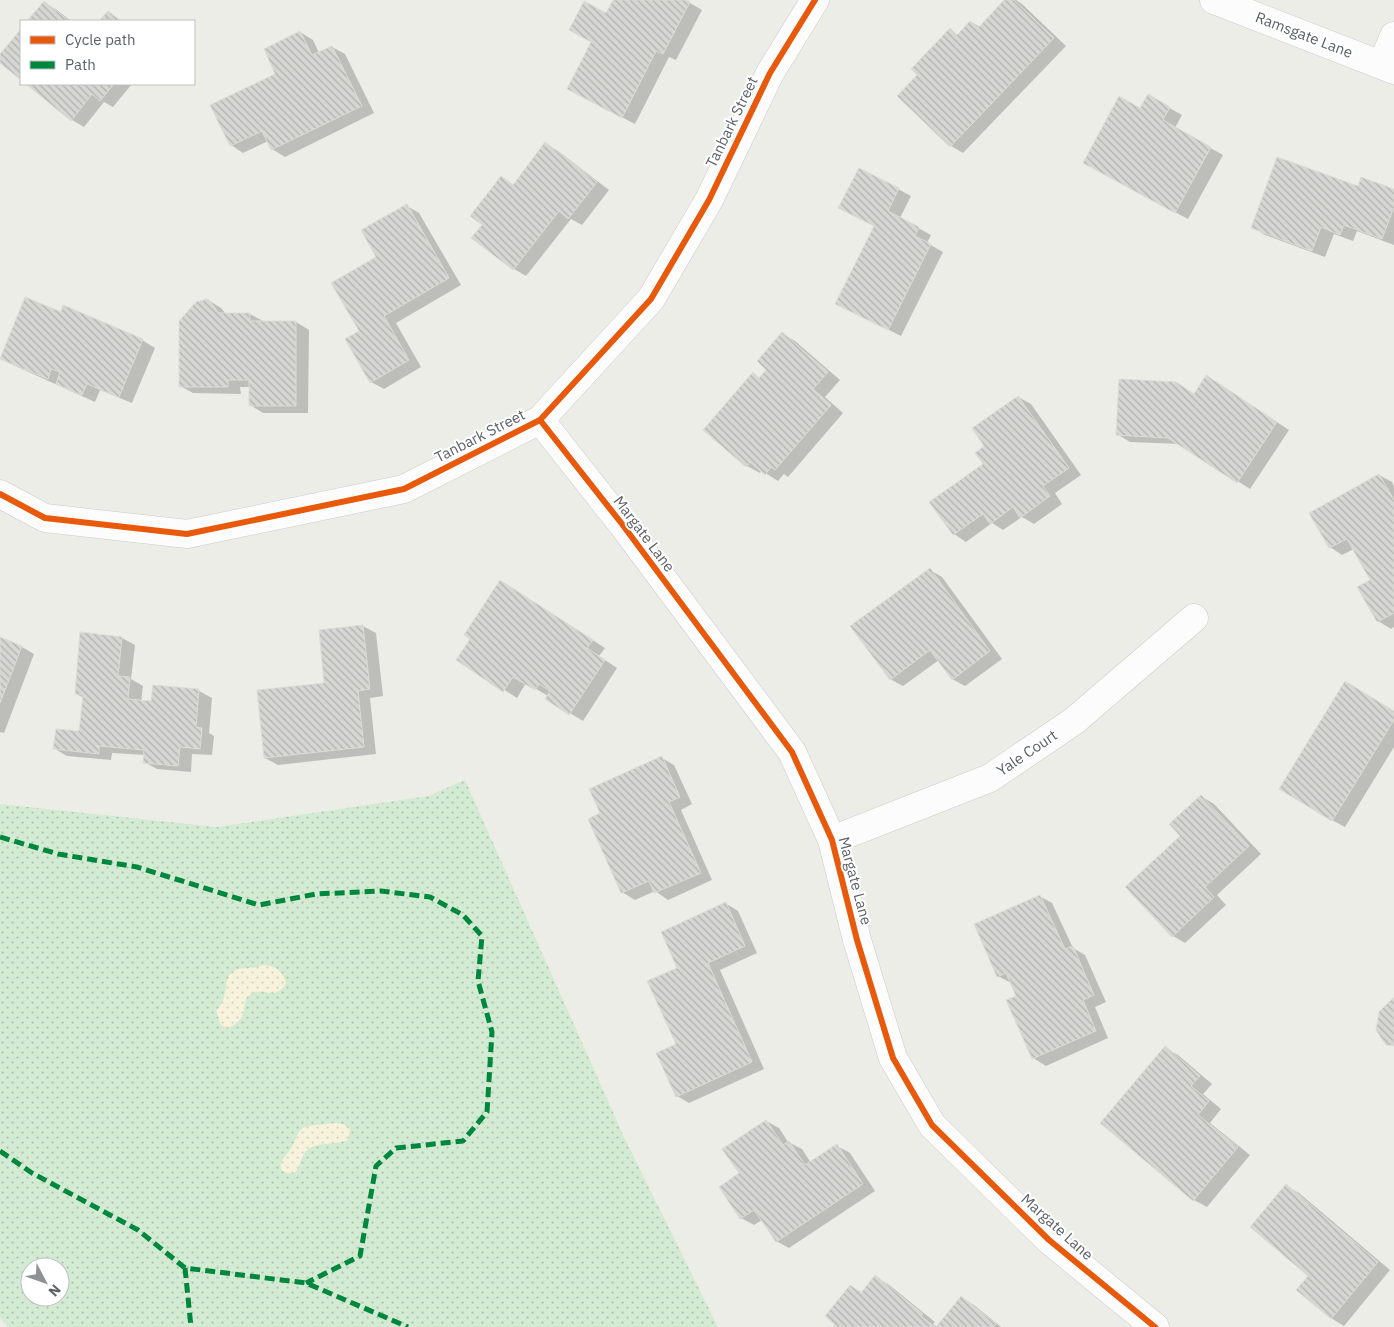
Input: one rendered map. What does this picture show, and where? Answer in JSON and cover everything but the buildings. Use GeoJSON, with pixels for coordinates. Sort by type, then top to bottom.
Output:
{"type":"FeatureCollection","features":[{"type":"Feature","properties":{"kind":"street","name":"Tanbark Street"},"geometry":{"type":"LineString","coordinates":[[0,494],[46,518],[188,534],[404,489],[540,420],[651,298],[709,200],[770,73],[815,0]]}},
{"type":"Feature","properties":{"kind":"street","name":"Ramsgate Lane"},"geometry":{"type":"LineString","coordinates":[[1214,0],[1388,68]]}},
{"type":"Feature","properties":{"kind":"street"},"geometry":{"type":"LineString","coordinates":[[1388,68],[1394,36]]}},
{"type":"Feature","properties":{"kind":"street","name":"Margate Lane"},"geometry":{"type":"LineString","coordinates":[[540,420],[622,524],[792,752],[832,840],[857,940],[893,1058],[932,1125],[1050,1240],[1155,1327]]}},
{"type":"Feature","properties":{"kind":"street","name":"Yale Court"},"geometry":{"type":"LineString","coordinates":[[832,840],[990,778],[1074,721],[1194,618]]}},
{"type":"Feature","properties":{"kind":"green space"},"geometry":{"type":"Polygon","coordinates":[[[465,780],[625,1139],[718,1327],[8,1327],[0,1318],[0,804],[217,827],[428,796],[465,780]]]}},
{"type":"Feature","properties":{"kind":"sand"},"geometry":{"type":"Polygon","coordinates":[[[263,965],[277,969],[283,975],[286,983],[282,989],[273,993],[255,992],[251,994],[245,1002],[241,1019],[228,1028],[221,1025],[216,1011],[221,1004],[232,972],[263,965]]]}},
{"type":"Feature","properties":{"kind":"sand"},"geometry":{"type":"Polygon","coordinates":[[[336,1123],[343,1124],[350,1129],[348,1140],[317,1145],[306,1151],[296,1172],[288,1173],[282,1169],[281,1163],[302,1128],[336,1123]]]}},
{"type":"Feature","properties":{"kind":"marked path"},"geometry":{"type":"LineString","coordinates":[[0,837],[58,854],[137,867],[259,905],[316,894],[381,891],[430,897],[463,915],[482,936],[478,981],[492,1032],[487,1112],[463,1141],[396,1148],[376,1166],[360,1256],[306,1283]]}},
{"type":"Feature","properties":{"kind":"marked path"},"geometry":{"type":"LineString","coordinates":[[0,1151],[32,1173],[138,1230],[185,1268],[306,1283],[408,1327]]}},
{"type":"Feature","properties":{"kind":"marked path"},"geometry":{"type":"LineString","coordinates":[[185,1268],[191,1327]]}},
{"type":"Feature","properties":{"kind":"cycle path"},"geometry":{"type":"LineString","coordinates":[[0,494],[45,518],[187,534],[404,489],[540,420],[651,299],[709,200],[770,73],[815,0]]}},
{"type":"Feature","properties":{"kind":"cycle path"},"geometry":{"type":"LineString","coordinates":[[540,420],[622,524],[792,752],[832,840],[857,940],[893,1058],[932,1125],[1049,1240],[1155,1327]]}}]}
